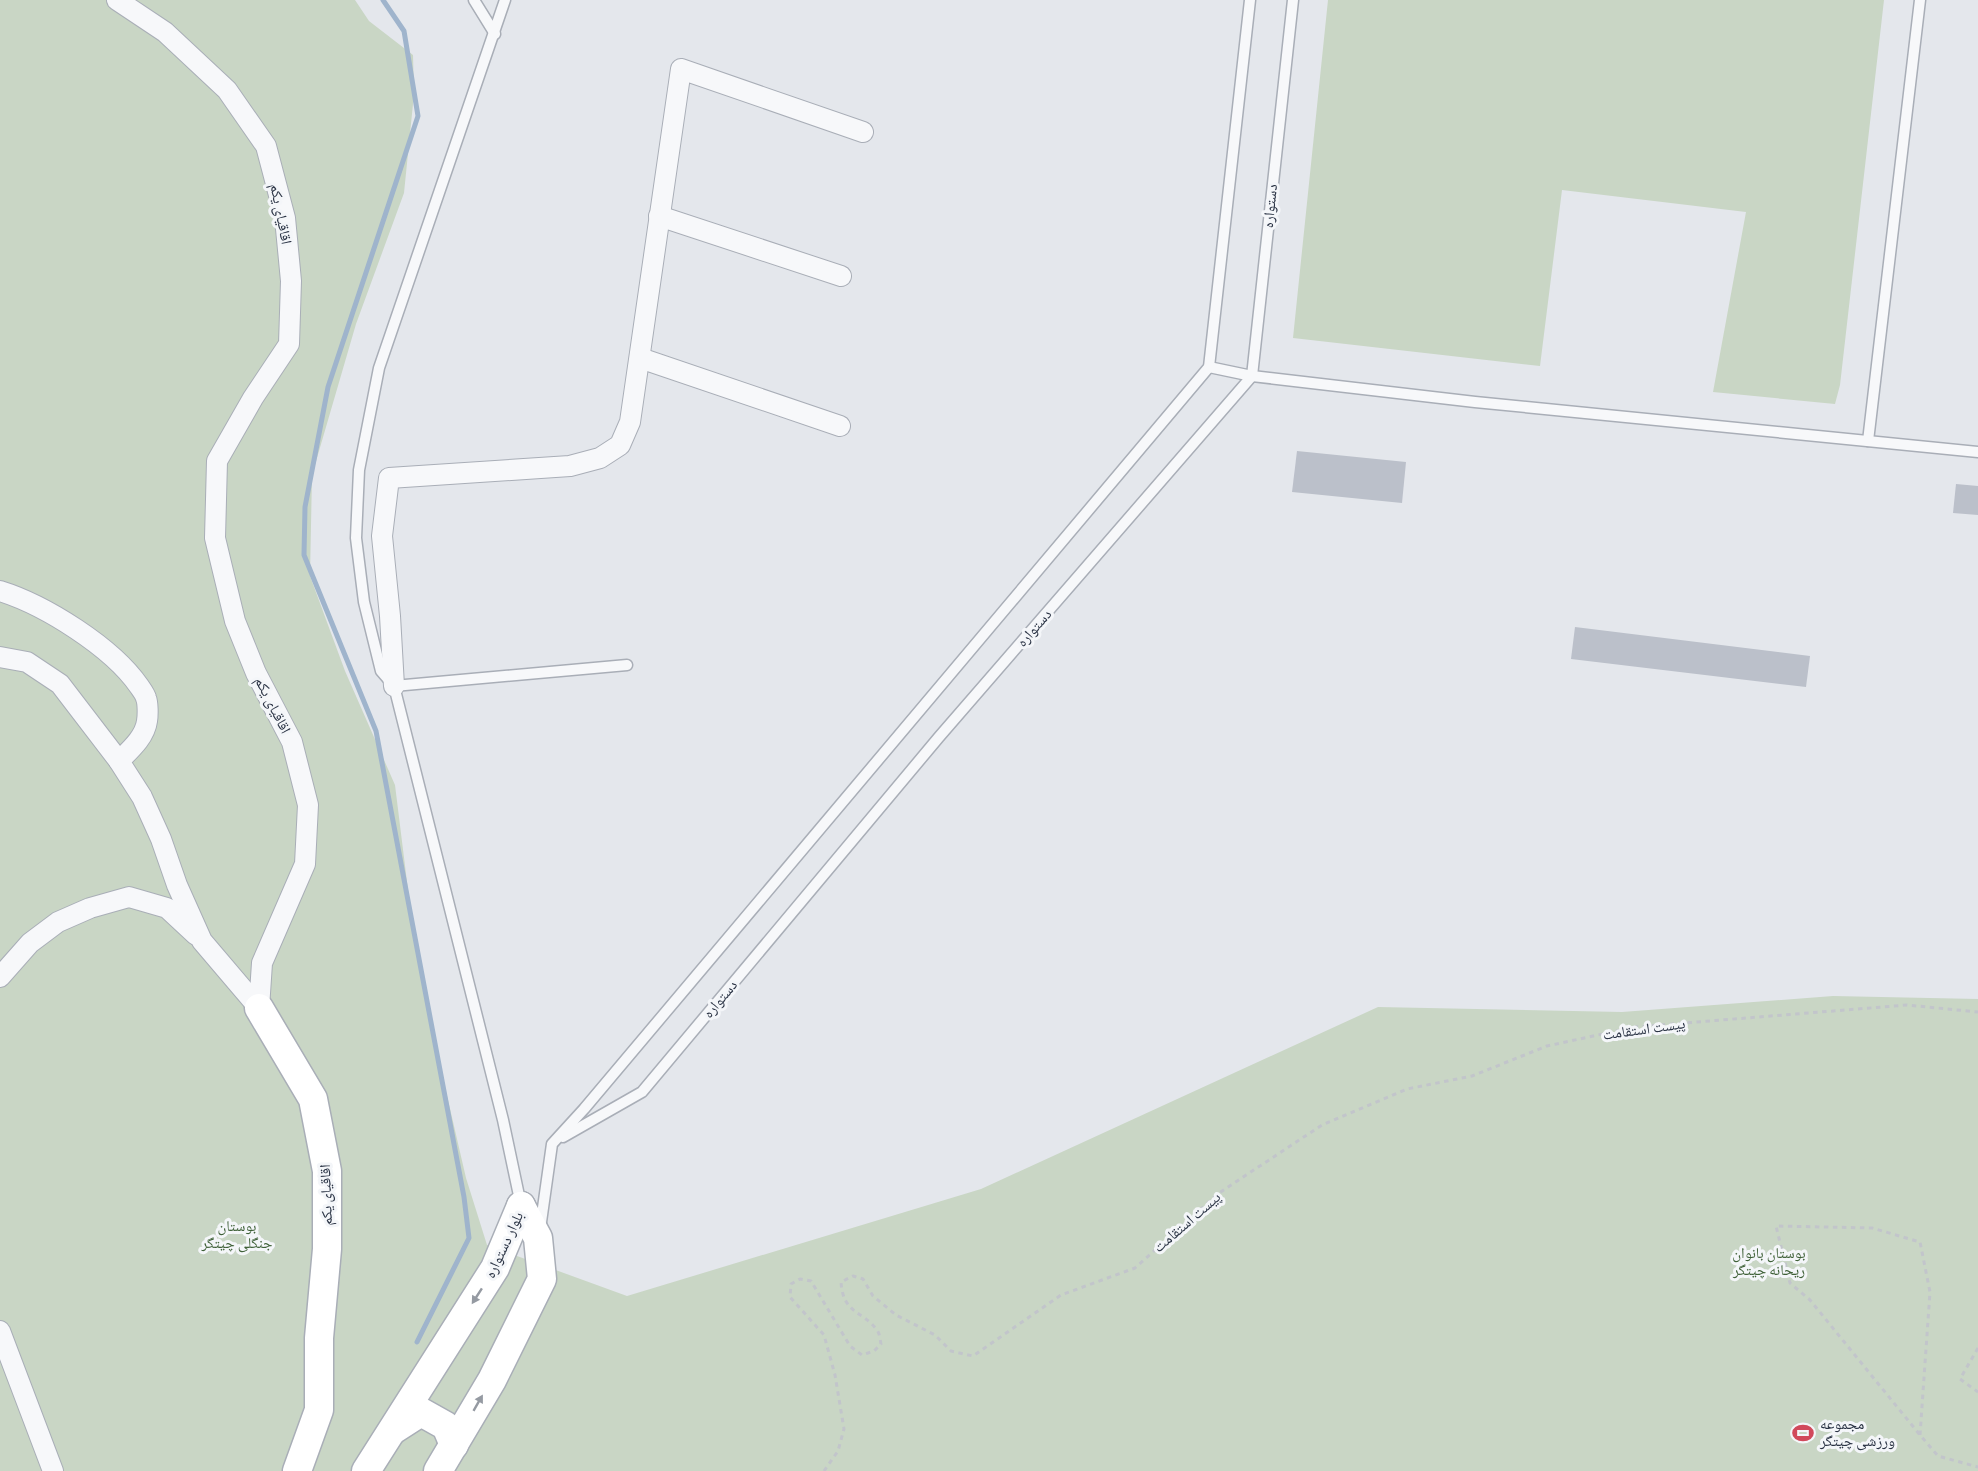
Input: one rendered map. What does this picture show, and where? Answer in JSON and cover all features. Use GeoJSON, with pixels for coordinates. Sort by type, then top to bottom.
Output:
{"type":"FeatureCollection","features":[{"type":"Feature","properties":{"kind":"main road","name":"اقاقیای یکم"},"geometry":{"type":"LineString","coordinates":[[259,1008],[313,1099],[327,1171],[327,1249],[319,1338],[319,1410],[297,1471]]}},
{"type":"Feature","properties":{"kind":"main road","name":"بلوار دستواره"},"geometry":{"type":"LineString","coordinates":[[438,1471],[492,1380],[542,1279],[538,1238],[521,1206]]}},
{"type":"Feature","properties":{"kind":"main road","name":"بلوار دستواره"},"geometry":{"type":"LineString","coordinates":[[366,1471],[495,1268],[521,1206]]}},
{"type":"Feature","properties":{"kind":"main road"},"geometry":{"type":"LineString","coordinates":[[392,1430],[421,1412],[446,1426],[454,1445]]}},
{"type":"Feature","properties":{"kind":"street","name":"اقاقیای یکم"},"geometry":{"type":"LineString","coordinates":[[117,0],[165,33],[226,90],[266,146],[285,218],[291,281],[289,344],[253,398],[217,461],[215,538],[235,621],[256,673],[292,742],[308,805],[305,864],[262,963],[259,1008]]}},
{"type":"Feature","properties":{"kind":"street"},"geometry":{"type":"LineString","coordinates":[[394,686],[382,536],[388,478],[570,466],[600,458],[620,445],[630,422],[681,69],[863,132]]}},
{"type":"Feature","properties":{"kind":"street"},"geometry":{"type":"LineString","coordinates":[[659,216],[841,276]]}},
{"type":"Feature","properties":{"kind":"street"},"geometry":{"type":"LineString","coordinates":[[640,358],[840,426]]}},
{"type":"Feature","properties":{"kind":"street"},"geometry":{"type":"LineString","coordinates":[[0,591],[45,610],[70,625],[128,670],[146,697],[148,722],[138,742],[119,761]]}},
{"type":"Feature","properties":{"kind":"street"},"geometry":{"type":"LineString","coordinates":[[0,657],[27,662],[60,684],[119,761],[142,797],[202,941]]}},
{"type":"Feature","properties":{"kind":"street"},"geometry":{"type":"LineString","coordinates":[[0,977],[30,943],[58,922],[90,908],[129,897],[167,908],[202,941],[259,1008]]}},
{"type":"Feature","properties":{"kind":"street"},"geometry":{"type":"LineString","coordinates":[[0,1331],[53,1471]]}},
{"type":"Feature","properties":{"kind":"lane"},"geometry":{"type":"LineString","coordinates":[[474,0],[495,34]]}},
{"type":"Feature","properties":{"kind":"lane"},"geometry":{"type":"LineString","coordinates":[[505,0],[379,369],[359,470],[356,538],[364,602],[381,671],[394,686],[503,1120],[521,1206]]}},
{"type":"Feature","properties":{"kind":"lane"},"geometry":{"type":"LineString","coordinates":[[538,1238],[552,1143],[584,1109],[1209,367],[1250,0]]}},
{"type":"Feature","properties":{"kind":"lane","name":"دستواره"},"geometry":{"type":"LineString","coordinates":[[552,1143],[642,1092],[939,737],[1252,376],[1293,0]]}},
{"type":"Feature","properties":{"kind":"lane"},"geometry":{"type":"LineString","coordinates":[[1868,441],[1920,0]]}},
{"type":"Feature","properties":{"kind":"lane"},"geometry":{"type":"LineString","coordinates":[[1209,367],[1252,376],[1475,402],[1978,452]]}},
{"type":"Feature","properties":{"kind":"lane"},"geometry":{"type":"LineString","coordinates":[[394,686],[627,665]]}},
{"type":"Feature","properties":{"kind":"path","name":"پیست استقامت"},"geometry":{"type":"LineString","coordinates":[[824,1471],[838,1450],[844,1429],[835,1376],[824,1335],[790,1297],[791,1284],[800,1279],[811,1281],[850,1346],[862,1355],[874,1351],[881,1344],[878,1331],[851,1308],[842,1296],[841,1282],[853,1276],[863,1279],[873,1296],[896,1315],[935,1335],[951,1352],[973,1356],[1061,1295],[1135,1268],[1219,1193],[1322,1125],[1407,1089],[1472,1076],[1547,1046],[1635,1027],[1907,1005],[1978,1012]]}},
{"type":"Feature","properties":{"kind":"path"},"geometry":{"type":"LineString","coordinates":[[1920,1435],[1930,1292],[1920,1242],[1872,1228],[1776,1226],[1790,1283],[1810,1300],[1920,1435],[1938,1456],[1978,1467]]}},
{"type":"Feature","properties":{"kind":"path"},"geometry":{"type":"LineString","coordinates":[[1978,1348],[1960,1378],[1978,1392]]}},
{"type":"Feature","properties":{"kind":"green space","name":"بوستان جنگلی چیتگر"},"geometry":{"type":"Polygon","coordinates":[[[0,0],[355,0],[369,21],[413,55],[414,94],[404,193],[356,324],[312,475],[310,576],[345,671],[395,785],[409,898],[433,1035],[466,1178],[487,1245],[627,1296],[981,1189],[1378,1007],[1622,1012],[1833,996],[1978,999],[1978,1471],[0,1471],[0,0]]]}},
{"type":"Feature","properties":{"kind":"green space"},"geometry":{"type":"Polygon","coordinates":[[[1328,0],[1884,0],[1840,385],[1835,404],[1713,392],[1746,212],[1562,190],[1540,366],[1293,338],[1328,0]]]}},
{"type":"Feature","properties":{"kind":"building"},"geometry":{"type":"Polygon","coordinates":[[[1297,451],[1406,462],[1402,503],[1292,492],[1297,451]]]}},
{"type":"Feature","properties":{"kind":"building"},"geometry":{"type":"Polygon","coordinates":[[[1956,484],[1978,486],[1978,515],[1953,513],[1956,484]]]}},
{"type":"Feature","properties":{"kind":"building"},"geometry":{"type":"Polygon","coordinates":[[[1575,627],[1810,656],[1806,687],[1571,659],[1575,627]]]}},
{"type":"Feature","properties":{"kind":"waterway"},"geometry":{"type":"LineString","coordinates":[[383,0],[404,31],[418,116],[328,387],[305,507],[304,555],[376,731],[464,1197],[469,1238],[417,1342]]}},
{"type":"Feature","properties":{"kind":"place","name":"مجموعه ورزشی چیتگر"},"geometry":{"type":"Point","coordinates":[1803,1433]}},
{"type":"Feature","properties":{"kind":"park label","name":"بوستان بانوان ریحانه چیتگر"},"geometry":{"type":"Point","coordinates":[1769,1262]}}]}
